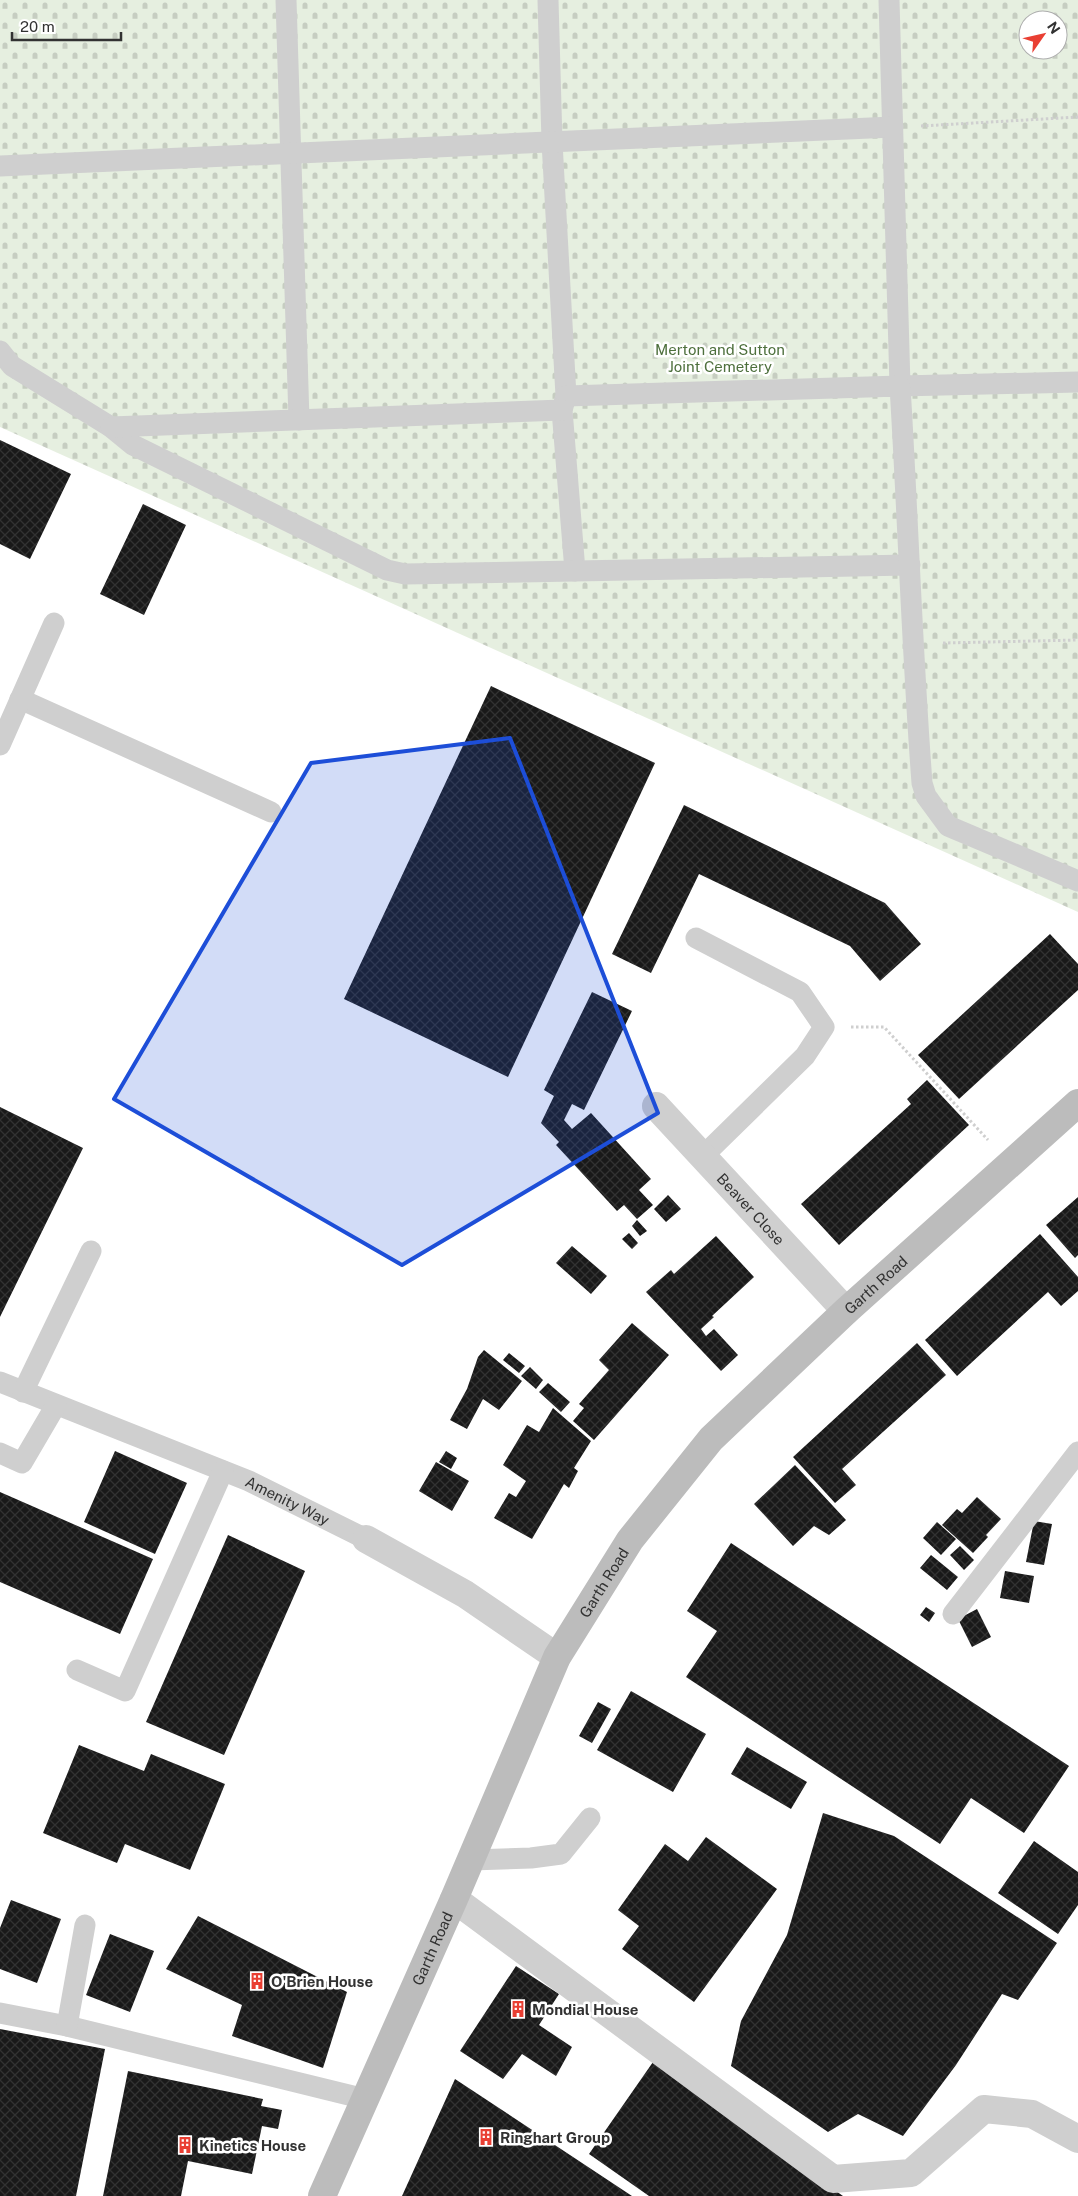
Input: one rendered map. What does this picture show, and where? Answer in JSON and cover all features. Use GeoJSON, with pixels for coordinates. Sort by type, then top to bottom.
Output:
{"type":"FeatureCollection","features":[{"type":"Feature","properties":{"kind":"street","name":"Garth Road"},"geometry":{"type":"LineString","coordinates":[[322,2196],[454,1899],[557,1657],[630,1540],[711,1439],[846,1311],[1078,1103]]}},
{"type":"Feature","properties":{"kind":"street","name":"Beaver Close"},"geometry":{"type":"LineString","coordinates":[[656,1106],[846,1311]]}},
{"type":"Feature","properties":{"kind":"street","name":"Amenity Way"},"geometry":{"type":"LineString","coordinates":[[366,1539],[465,1594],[557,1657]]}},
{"type":"Feature","properties":{"kind":"street"},"geometry":{"type":"LineString","coordinates":[[454,1899],[833,2179],[912,2173],[984,2109],[1032,2114],[1078,2139]]}},
{"type":"Feature","properties":{"kind":"lane"},"geometry":{"type":"LineString","coordinates":[[286,0],[299,420]]}},
{"type":"Feature","properties":{"kind":"lane"},"geometry":{"type":"LineString","coordinates":[[548,0],[552,142],[564,403],[575,571]]}},
{"type":"Feature","properties":{"kind":"lane"},"geometry":{"type":"LineString","coordinates":[[889,0],[900,386],[910,565],[912,644],[922,783],[926,796],[948,826],[1078,881]]}},
{"type":"Feature","properties":{"kind":"lane"},"geometry":{"type":"LineString","coordinates":[[0,166],[893,128]]}},
{"type":"Feature","properties":{"kind":"lane"},"geometry":{"type":"LineString","coordinates":[[4,359],[111,427],[133,445],[387,570],[405,574],[910,565]]}},
{"type":"Feature","properties":{"kind":"lane"},"geometry":{"type":"LineString","coordinates":[[111,427],[299,420],[564,403],[900,386],[1078,382]]}},
{"type":"Feature","properties":{"kind":"lane"},"geometry":{"type":"LineString","coordinates":[[0,745],[54,623]]}},
{"type":"Feature","properties":{"kind":"lane"},"geometry":{"type":"LineString","coordinates":[[20,700],[272,812]]}},
{"type":"Feature","properties":{"kind":"lane"},"geometry":{"type":"LineString","coordinates":[[696,938],[800,992],[824,1027],[805,1056],[703,1156]]}},
{"type":"Feature","properties":{"kind":"lane"},"geometry":{"type":"LineString","coordinates":[[23,1392],[91,1251]]}},
{"type":"Feature","properties":{"kind":"lane","name":"Amenity Way"},"geometry":{"type":"LineString","coordinates":[[0,1382],[249,1481],[366,1539]]}},
{"type":"Feature","properties":{"kind":"lane"},"geometry":{"type":"LineString","coordinates":[[0,1453],[22,1463],[56,1405]]}},
{"type":"Feature","properties":{"kind":"lane"},"geometry":{"type":"LineString","coordinates":[[953,1614],[1078,1452]]}},
{"type":"Feature","properties":{"kind":"lane"},"geometry":{"type":"LineString","coordinates":[[77,1670],[125,1691],[223,1471]]}},
{"type":"Feature","properties":{"kind":"lane"},"geometry":{"type":"LineString","coordinates":[[471,1860],[531,1858],[561,1854],[590,1818]]}},
{"type":"Feature","properties":{"kind":"lane"},"geometry":{"type":"LineString","coordinates":[[67,2026],[85,1925]]}},
{"type":"Feature","properties":{"kind":"lane"},"geometry":{"type":"LineString","coordinates":[[0,2013],[67,2026],[365,2099]]}},
{"type":"Feature","properties":{"kind":"path"},"geometry":{"type":"LineString","coordinates":[[893,128],[1078,117]]}},
{"type":"Feature","properties":{"kind":"path"},"geometry":{"type":"LineString","coordinates":[[912,644],[1078,640]]}},
{"type":"Feature","properties":{"kind":"path"},"geometry":{"type":"LineString","coordinates":[[824,1027],[884,1027],[1010,1164]]}},
{"type":"Feature","properties":{"kind":"highlighted area"},"geometry":{"type":"Polygon","coordinates":[[[510,738],[658,1113],[402,1265],[114,1099],[311,763],[510,738]]]}},
{"type":"Feature","properties":{"kind":"green space","name":"Merton and Sutton Joint Cemetery"},"geometry":{"type":"Polygon","coordinates":[[[0,0],[1078,0],[1078,912],[0,427],[0,0]]]}},
{"type":"Feature","properties":{"kind":"building"},"geometry":{"type":"Polygon","coordinates":[[[0,440],[71,474],[30,559],[0,544],[0,440]]]}},
{"type":"Feature","properties":{"kind":"building"},"geometry":{"type":"Polygon","coordinates":[[[143,504],[186,525],[144,615],[100,594],[143,504]]]}},
{"type":"Feature","properties":{"kind":"building"},"geometry":{"type":"Polygon","coordinates":[[[491,686],[655,763],[508,1077],[344,999],[491,686]]]}},
{"type":"Feature","properties":{"kind":"building"},"geometry":{"type":"Polygon","coordinates":[[[684,805],[885,903],[921,944],[880,981],[850,946],[699,874],[651,973],[612,954],[684,805]]]}},
{"type":"Feature","properties":{"kind":"building"},"geometry":{"type":"Polygon","coordinates":[[[1050,934],[1078,964],[1078,990],[959,1099],[918,1055],[1050,934]]]}},
{"type":"Feature","properties":{"kind":"building"},"geometry":{"type":"Polygon","coordinates":[[[592,992],[632,1011],[584,1110],[572,1104],[564,1120],[572,1129],[591,1113],[651,1179],[639,1190],[653,1205],[637,1219],[624,1205],[617,1211],[556,1145],[559,1142],[541,1123],[554,1096],[544,1090],[592,992]]]}},
{"type":"Feature","properties":{"kind":"building"},"geometry":{"type":"Polygon","coordinates":[[[927,1080],[969,1125],[839,1245],[801,1204],[911,1104],[907,1099],[927,1080]]]}},
{"type":"Feature","properties":{"kind":"building"},"geometry":{"type":"Polygon","coordinates":[[[0,1107],[83,1148],[0,1317],[0,1107]]]}},
{"type":"Feature","properties":{"kind":"building"},"geometry":{"type":"Polygon","coordinates":[[[668,1195],[681,1209],[666,1222],[654,1209],[668,1195]]]}},
{"type":"Feature","properties":{"kind":"building"},"geometry":{"type":"Polygon","coordinates":[[[1078,1197],[1078,1255],[1075,1258],[1046,1225],[1078,1197]]]}},
{"type":"Feature","properties":{"kind":"building"},"geometry":{"type":"Polygon","coordinates":[[[637,1220],[647,1231],[640,1236],[632,1226],[637,1220]]]}},
{"type":"Feature","properties":{"kind":"building"},"geometry":{"type":"Polygon","coordinates":[[[629,1233],[638,1243],[632,1249],[622,1239],[629,1233]]]}},
{"type":"Feature","properties":{"kind":"building"},"geometry":{"type":"Polygon","coordinates":[[[1040,1234],[1078,1277],[1078,1291],[1061,1306],[1048,1292],[957,1376],[925,1340],[1040,1234]]]}},
{"type":"Feature","properties":{"kind":"building"},"geometry":{"type":"Polygon","coordinates":[[[716,1236],[754,1277],[712,1316],[714,1317],[701,1329],[706,1336],[714,1329],[738,1355],[721,1371],[646,1292],[671,1270],[674,1274],[716,1236]]]}},
{"type":"Feature","properties":{"kind":"building"},"geometry":{"type":"Polygon","coordinates":[[[572,1246],[607,1276],[591,1294],[556,1263],[572,1246]]]}},
{"type":"Feature","properties":{"kind":"building"},"geometry":{"type":"Polygon","coordinates":[[[632,1323],[669,1355],[594,1440],[573,1421],[584,1408],[579,1404],[609,1370],[599,1360],[632,1323]]]}},
{"type":"Feature","properties":{"kind":"building"},"geometry":{"type":"Polygon","coordinates":[[[917,1343],[946,1375],[842,1469],[856,1485],[835,1503],[793,1457],[917,1343]]]}},
{"type":"Feature","properties":{"kind":"building"},"geometry":{"type":"Polygon","coordinates":[[[484,1350],[522,1381],[499,1410],[483,1399],[467,1429],[450,1420],[467,1389],[478,1357],[484,1350]]]}},
{"type":"Feature","properties":{"kind":"building"},"geometry":{"type":"Polygon","coordinates":[[[509,1353],[525,1366],[519,1373],[503,1360],[509,1353]]]}},
{"type":"Feature","properties":{"kind":"building"},"geometry":{"type":"Polygon","coordinates":[[[530,1367],[543,1380],[536,1389],[521,1376],[530,1367]]]}},
{"type":"Feature","properties":{"kind":"building"},"geometry":{"type":"Polygon","coordinates":[[[548,1383],[570,1402],[561,1412],[539,1392],[548,1383]]]}},
{"type":"Feature","properties":{"kind":"building"},"geometry":{"type":"Polygon","coordinates":[[[553,1408],[591,1441],[574,1468],[578,1471],[569,1488],[564,1484],[532,1539],[494,1518],[509,1493],[516,1497],[526,1481],[503,1465],[527,1425],[539,1432],[553,1408]]]}},
{"type":"Feature","properties":{"kind":"building"},"geometry":{"type":"Polygon","coordinates":[[[115,1451],[187,1483],[155,1554],[84,1522],[115,1451]]]}},
{"type":"Feature","properties":{"kind":"building"},"geometry":{"type":"Polygon","coordinates":[[[446,1451],[457,1458],[451,1469],[439,1462],[446,1451]]]}},
{"type":"Feature","properties":{"kind":"building"},"geometry":{"type":"Polygon","coordinates":[[[436,1462],[469,1481],[452,1511],[419,1491],[436,1462]]]}},
{"type":"Feature","properties":{"kind":"building"},"geometry":{"type":"Polygon","coordinates":[[[795,1465],[846,1520],[829,1535],[814,1526],[793,1546],[754,1504],[795,1465]]]}},
{"type":"Feature","properties":{"kind":"building"},"geometry":{"type":"Polygon","coordinates":[[[0,1492],[153,1559],[120,1634],[0,1582],[0,1492]]]}},
{"type":"Feature","properties":{"kind":"building"},"geometry":{"type":"Polygon","coordinates":[[[977,1497],[1001,1519],[973,1553],[942,1525],[957,1509],[962,1513],[977,1497]]]}},
{"type":"Feature","properties":{"kind":"building"},"geometry":{"type":"Polygon","coordinates":[[[1034,1521],[1052,1524],[1044,1565],[1026,1562],[1034,1521]]]}},
{"type":"Feature","properties":{"kind":"building"},"geometry":{"type":"Polygon","coordinates":[[[937,1522],[956,1539],[941,1555],[923,1538],[937,1522]]]}},
{"type":"Feature","properties":{"kind":"building"},"geometry":{"type":"Polygon","coordinates":[[[228,1535],[305,1571],[224,1755],[146,1722],[228,1535]]]}},
{"type":"Feature","properties":{"kind":"building"},"geometry":{"type":"Polygon","coordinates":[[[731,1543],[1069,1766],[1024,1833],[971,1798],[940,1844],[686,1677],[717,1631],[687,1611],[731,1543]]]}},
{"type":"Feature","properties":{"kind":"building"},"geometry":{"type":"Polygon","coordinates":[[[960,1546],[974,1560],[964,1570],[950,1555],[960,1546]]]}},
{"type":"Feature","properties":{"kind":"building"},"geometry":{"type":"Polygon","coordinates":[[[931,1555],[958,1577],[947,1590],[920,1568],[931,1555]]]}},
{"type":"Feature","properties":{"kind":"building"},"geometry":{"type":"Polygon","coordinates":[[[1005,1571],[1034,1576],[1029,1603],[1000,1598],[1005,1571]]]}},
{"type":"Feature","properties":{"kind":"building"},"geometry":{"type":"Polygon","coordinates":[[[926,1607],[935,1613],[929,1622],[920,1615],[926,1607]]]}},
{"type":"Feature","properties":{"kind":"building"},"geometry":{"type":"Polygon","coordinates":[[[977,1609],[991,1637],[972,1647],[958,1619],[977,1609]]]}},
{"type":"Feature","properties":{"kind":"building"},"geometry":{"type":"Polygon","coordinates":[[[631,1691],[706,1734],[673,1792],[597,1750],[631,1691]]]}},
{"type":"Feature","properties":{"kind":"building"},"geometry":{"type":"Polygon","coordinates":[[[598,1702],[611,1709],[592,1743],[579,1736],[598,1702]]]}},
{"type":"Feature","properties":{"kind":"building"},"geometry":{"type":"Polygon","coordinates":[[[79,1745],[144,1771],[151,1754],[225,1784],[190,1870],[125,1844],[117,1863],[43,1833],[79,1745]]]}},
{"type":"Feature","properties":{"kind":"building"},"geometry":{"type":"Polygon","coordinates":[[[747,1747],[807,1782],[791,1809],[731,1774],[747,1747]]]}},
{"type":"Feature","properties":{"kind":"building"},"geometry":{"type":"Polygon","coordinates":[[[823,1813],[894,1836],[1057,1943],[1018,2000],[1002,1994],[956,2065],[903,2136],[858,2114],[828,2132],[731,2066],[741,2021],[787,1935],[823,1813]]]}},
{"type":"Feature","properties":{"kind":"building"},"geometry":{"type":"Polygon","coordinates":[[[706,1837],[777,1889],[694,2002],[622,1949],[639,1926],[618,1910],[665,1844],[688,1861],[706,1837]]]}},
{"type":"Feature","properties":{"kind":"building"},"geometry":{"type":"Polygon","coordinates":[[[1034,1841],[1078,1872],[1078,1905],[1058,1934],[998,1893],[1034,1841]]]}},
{"type":"Feature","properties":{"kind":"building"},"geometry":{"type":"Polygon","coordinates":[[[11,1900],[61,1919],[37,1983],[0,1969],[0,1928],[11,1900]]]}},
{"type":"Feature","properties":{"kind":"building","name":"O'Brien House"},"geometry":{"type":"Polygon","coordinates":[[[198,1916],[347,1992],[323,2068],[232,2036],[242,2005],[166,1969],[198,1916]]]}},
{"type":"Feature","properties":{"kind":"building"},"geometry":{"type":"Polygon","coordinates":[[[110,1934],[154,1951],[130,2012],[86,1995],[110,1934]]]}},
{"type":"Feature","properties":{"kind":"building","name":"Mondial House"},"geometry":{"type":"Polygon","coordinates":[[[516,1966],[559,1994],[539,2025],[572,2047],[556,2076],[522,2054],[503,2079],[460,2051],[516,1966]]]}},
{"type":"Feature","properties":{"kind":"building"},"geometry":{"type":"Polygon","coordinates":[[[0,2029],[105,2049],[76,2196],[0,2196],[0,2029]]]}},
{"type":"Feature","properties":{"kind":"building"},"geometry":{"type":"Polygon","coordinates":[[[653,2062],[843,2196],[649,2196],[589,2154],[653,2062]]]}},
{"type":"Feature","properties":{"kind":"building","name":"Kinetics House"},"geometry":{"type":"Polygon","coordinates":[[[128,2071],[263,2099],[261,2106],[282,2110],[278,2129],[262,2126],[252,2174],[188,2161],[181,2196],[103,2196],[128,2071]]]}},
{"type":"Feature","properties":{"kind":"building","name":"Ringhart Group"},"geometry":{"type":"Polygon","coordinates":[[[455,2079],[632,2196],[402,2196],[455,2079]]]}},
{"type":"Feature","properties":{"kind":"place","name":"O'Brien House"},"geometry":{"type":"Point","coordinates":[257,1981]}},
{"type":"Feature","properties":{"kind":"place","name":"Mondial House"},"geometry":{"type":"Point","coordinates":[518,2009]}},
{"type":"Feature","properties":{"kind":"place","name":"Ringhart Group"},"geometry":{"type":"Point","coordinates":[486,2137]}},
{"type":"Feature","properties":{"kind":"place","name":"Kinetics House"},"geometry":{"type":"Point","coordinates":[185,2145]}}]}
